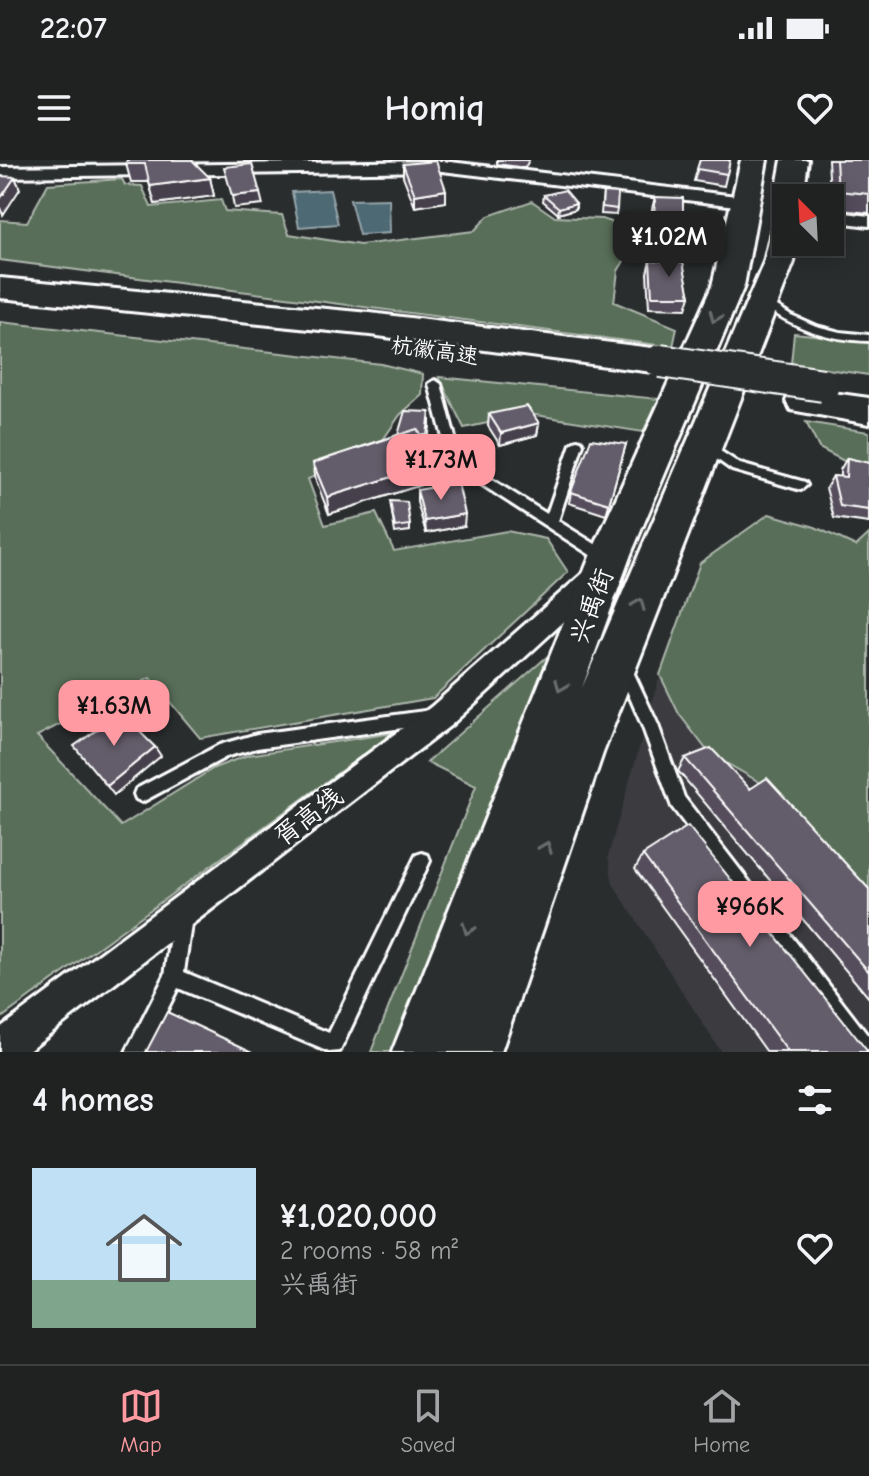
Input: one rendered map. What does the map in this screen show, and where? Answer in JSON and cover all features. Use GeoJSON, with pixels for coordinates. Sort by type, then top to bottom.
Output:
{"type":"FeatureCollection","features":[{"type":"Feature","properties":{"kind":"highway"},"geometry":{"type":"LineString","coordinates":[[0,273],[296,310],[370,324]]}},
{"type":"Feature","properties":{"kind":"highway","name":"杭徽高速"},"geometry":{"type":"LineString","coordinates":[[0,288],[370,324],[813,393],[869,411]]}},
{"type":"Feature","properties":{"kind":"highway","name":"杭徽高速"},"geometry":{"type":"LineString","coordinates":[[0,300],[657,371]]}},
{"type":"Feature","properties":{"kind":"highway","name":"杭徽高速"},"geometry":{"type":"LineString","coordinates":[[813,393],[869,391]]}},
{"type":"Feature","properties":{"kind":"main road","name":"兴禹街"},"geometry":{"type":"LineString","coordinates":[[421,1052],[607,564],[728,286],[754,160]]}},
{"type":"Feature","properties":{"kind":"main road"},"geometry":{"type":"LineString","coordinates":[[791,184],[795,160]]}},
{"type":"Feature","properties":{"kind":"main road","name":"兴禹街"},"geometry":{"type":"LineString","coordinates":[[472,1052],[501,965],[619,657],[780,256]]}},
{"type":"Feature","properties":{"kind":"street"},"geometry":{"type":"LineString","coordinates":[[0,172],[442,166],[745,202]]}},
{"type":"Feature","properties":{"kind":"street"},"geometry":{"type":"LineString","coordinates":[[844,218],[869,221]]}},
{"type":"Feature","properties":{"kind":"street","name":"胥高线"},"geometry":{"type":"LineString","coordinates":[[0,1050],[441,716],[607,564]]}},
{"type":"Feature","properties":{"kind":"lane"},"geometry":{"type":"LineString","coordinates":[[763,300],[802,326],[831,335],[869,338]]}},
{"type":"Feature","properties":{"kind":"lane"},"geometry":{"type":"LineString","coordinates":[[435,384],[452,449],[463,467],[551,523],[607,564]]}},
{"type":"Feature","properties":{"kind":"lane"},"geometry":{"type":"LineString","coordinates":[[551,523],[577,444]]}},
{"type":"Feature","properties":{"kind":"lane"},"geometry":{"type":"LineString","coordinates":[[704,445],[736,467],[801,485]]}},
{"type":"Feature","properties":{"kind":"lane"},"geometry":{"type":"LineString","coordinates":[[619,657],[644,711],[678,802],[869,1052]]}},
{"type":"Feature","properties":{"kind":"lane"},"geometry":{"type":"LineString","coordinates":[[142,794],[225,750],[257,741],[441,716]]}},
{"type":"Feature","properties":{"kind":"lane"},"geometry":{"type":"LineString","coordinates":[[174,977],[333,1044],[422,861]]}},
{"type":"Feature","properties":{"kind":"lane"},"geometry":{"type":"LineString","coordinates":[[136,1052],[174,977],[182,924]]}},
{"type":"Feature","properties":{"kind":"shaded area"},"geometry":{"type":"Polygon","coordinates":[[[660,675],[679,714],[766,786],[869,898],[869,1052],[721,1052],[613,884],[608,856],[660,675]]]}},
{"type":"Feature","properties":{"kind":"green space"},"geometry":{"type":"Polygon","coordinates":[[[122,179],[125,185],[142,186],[151,207],[221,200],[225,211],[282,215],[289,234],[360,245],[474,231],[488,216],[532,201],[555,217],[602,219],[630,228],[633,246],[618,271],[614,302],[677,328],[673,347],[0,260],[0,220],[27,222],[48,184],[122,179]]]}},
{"type":"Feature","properties":{"kind":"green space"},"geometry":{"type":"Polygon","coordinates":[[[0,322],[381,364],[423,374],[422,395],[400,415],[376,450],[308,479],[325,525],[376,513],[394,551],[507,531],[546,539],[568,572],[433,698],[200,738],[150,678],[37,736],[121,826],[214,768],[248,755],[393,733],[0,1019],[0,322]]]}},
{"type":"Feature","properties":{"kind":"green space"},"geometry":{"type":"Polygon","coordinates":[[[794,333],[869,341],[869,375],[791,364],[794,333]]]}},
{"type":"Feature","properties":{"kind":"green space"},"geometry":{"type":"Polygon","coordinates":[[[439,377],[659,399],[643,432],[529,414],[464,428],[439,377]]]}},
{"type":"Feature","properties":{"kind":"green space"},"geometry":{"type":"Polygon","coordinates":[[[806,422],[869,432],[869,474],[819,448],[806,422]]]}},
{"type":"Feature","properties":{"kind":"green space"},"geometry":{"type":"Polygon","coordinates":[[[769,514],[815,527],[856,546],[869,534],[869,898],[766,786],[709,753],[679,714],[660,675],[700,563],[769,514]]]}},
{"type":"Feature","properties":{"kind":"green space"},"geometry":{"type":"Polygon","coordinates":[[[558,647],[405,1052],[371,1052],[476,786],[427,762],[558,647]]]}},
{"type":"Feature","properties":{"kind":"water"},"geometry":{"type":"Polygon","coordinates":[[[330,190],[338,224],[299,227],[292,192],[330,190]]]}},
{"type":"Feature","properties":{"kind":"water"},"geometry":{"type":"Polygon","coordinates":[[[389,199],[390,233],[359,235],[350,200],[389,199]]]}},
{"type":"Feature","properties":{"kind":"building"},"geometry":{"type":"Polygon","coordinates":[[[127,160],[192,160],[210,178],[150,186],[145,164],[126,164],[127,160]]]}},
{"type":"Feature","properties":{"kind":"building"},"geometry":{"type":"Polygon","coordinates":[[[700,160],[730,160],[727,174],[697,169],[700,160]]]}},
{"type":"Feature","properties":{"kind":"building"},"geometry":{"type":"Polygon","coordinates":[[[836,160],[869,160],[869,194],[844,192],[844,184],[838,184],[836,160]]]}},
{"type":"Feature","properties":{"kind":"building"},"geometry":{"type":"Polygon","coordinates":[[[436,161],[446,190],[415,195],[403,164],[436,161]]]}},
{"type":"Feature","properties":{"kind":"building"},"geometry":{"type":"Polygon","coordinates":[[[252,164],[260,193],[232,196],[224,167],[252,164]]]}},
{"type":"Feature","properties":{"kind":"building"},"geometry":{"type":"Polygon","coordinates":[[[0,176],[15,177],[0,199],[0,176]]]}},
{"type":"Feature","properties":{"kind":"building"},"geometry":{"type":"Polygon","coordinates":[[[565,190],[576,203],[559,208],[544,195],[565,190]]]}},
{"type":"Feature","properties":{"kind":"building"},"geometry":{"type":"Polygon","coordinates":[[[603,192],[618,193],[617,209],[602,207],[603,192]]]}},
{"type":"Feature","properties":{"kind":"building"},"geometry":{"type":"Polygon","coordinates":[[[655,197],[683,198],[683,220],[654,219],[655,197]]]}},
{"type":"Feature","properties":{"kind":"building"},"geometry":{"type":"Polygon","coordinates":[[[674,229],[685,249],[657,252],[645,233],[674,229]]]}},
{"type":"Feature","properties":{"kind":"building"},"geometry":{"type":"Polygon","coordinates":[[[650,260],[683,262],[690,296],[652,296],[650,260]]]}},
{"type":"Feature","properties":{"kind":"building"},"geometry":{"type":"Polygon","coordinates":[[[527,406],[539,423],[501,433],[489,414],[527,406]]]}},
{"type":"Feature","properties":{"kind":"building"},"geometry":{"type":"Polygon","coordinates":[[[405,411],[430,412],[427,435],[421,435],[417,429],[398,435],[405,411]]]}},
{"type":"Feature","properties":{"kind":"building"},"geometry":{"type":"Polygon","coordinates":[[[417,429],[441,462],[327,497],[313,463],[417,429]]]}},
{"type":"Feature","properties":{"kind":"building"},"geometry":{"type":"Polygon","coordinates":[[[591,439],[626,444],[609,504],[571,492],[591,439]]]}},
{"type":"Feature","properties":{"kind":"building"},"geometry":{"type":"Polygon","coordinates":[[[847,458],[869,463],[869,510],[840,506],[833,476],[846,477],[847,458]]]}},
{"type":"Feature","properties":{"kind":"building"},"geometry":{"type":"Polygon","coordinates":[[[458,483],[465,514],[425,521],[417,490],[458,483]]]}},
{"type":"Feature","properties":{"kind":"building"},"geometry":{"type":"Polygon","coordinates":[[[390,501],[407,502],[410,525],[395,527],[390,501]]]}},
{"type":"Feature","properties":{"kind":"building"},"geometry":{"type":"Polygon","coordinates":[[[121,713],[155,747],[107,786],[74,746],[121,713]]]}},
{"type":"Feature","properties":{"kind":"building"},"geometry":{"type":"Polygon","coordinates":[[[711,748],[750,789],[767,778],[869,889],[869,972],[685,758],[711,748]]]}},
{"type":"Feature","properties":{"kind":"building"},"geometry":{"type":"Polygon","coordinates":[[[688,826],[868,1052],[788,1052],[643,855],[688,826]]]}},
{"type":"Feature","properties":{"kind":"building"},"geometry":{"type":"Polygon","coordinates":[[[167,1012],[253,1052],[146,1052],[167,1012]]]}}]}
